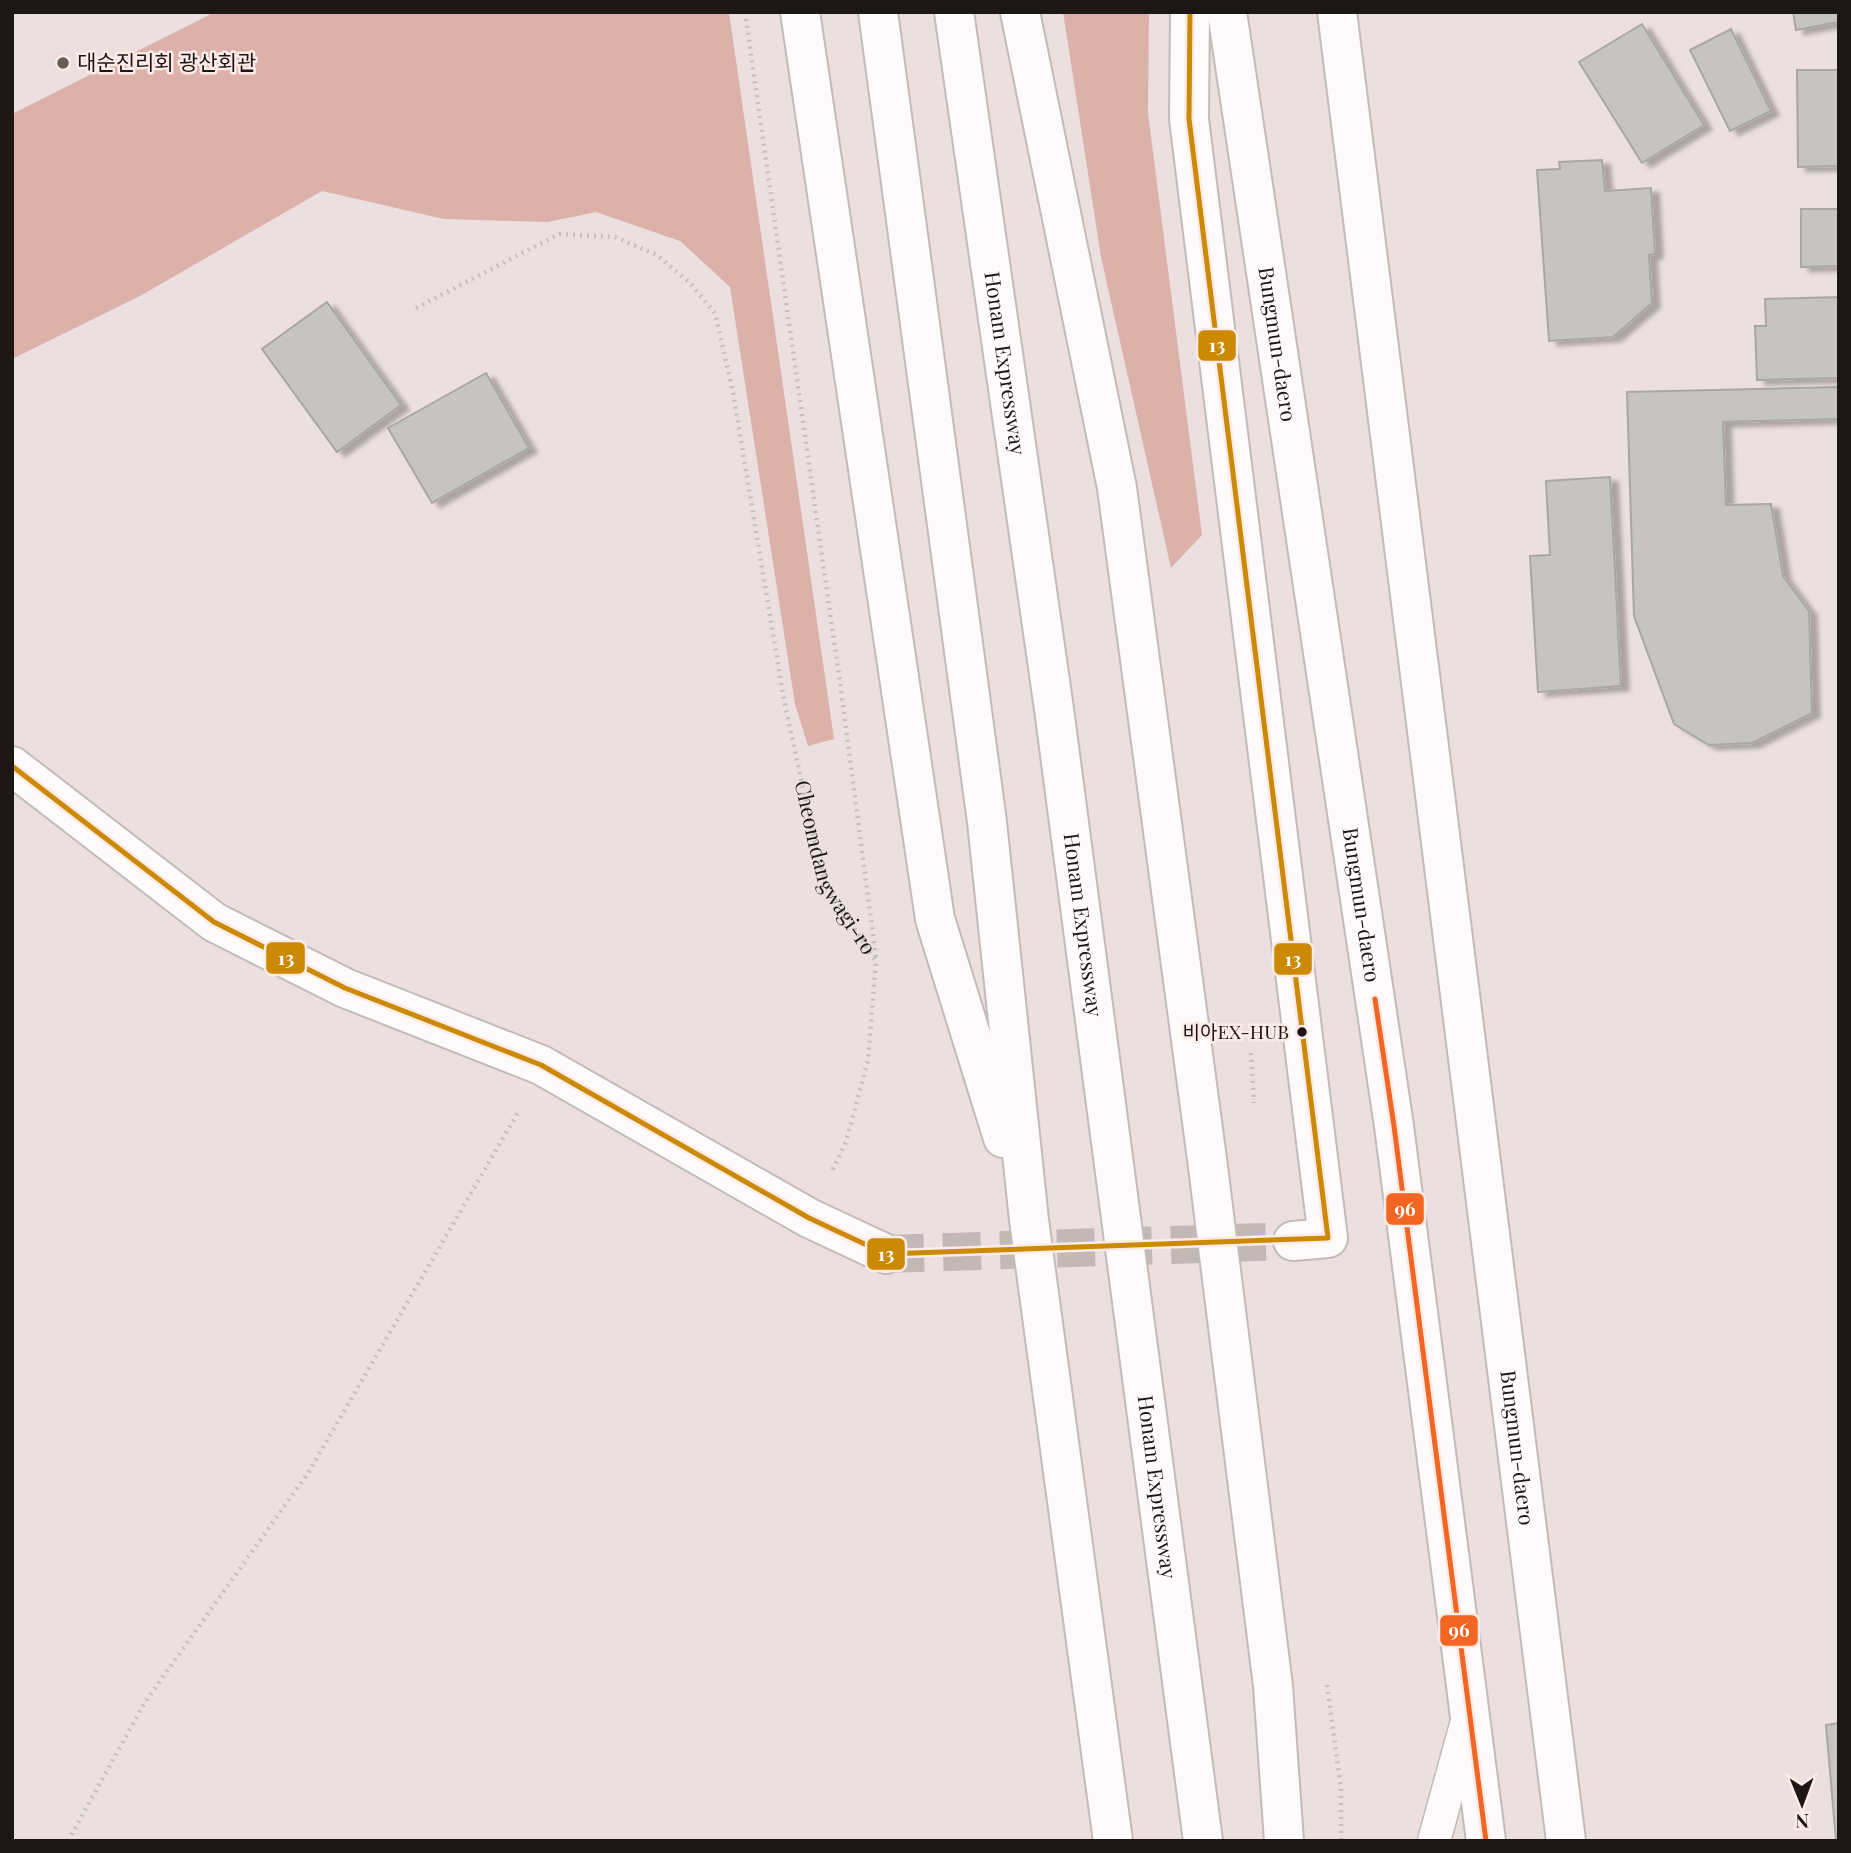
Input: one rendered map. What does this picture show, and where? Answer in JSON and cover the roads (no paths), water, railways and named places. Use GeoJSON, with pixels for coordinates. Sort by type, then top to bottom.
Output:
{"type":"FeatureCollection","features":[{"type":"Feature","properties":{"kind":"main road"},"geometry":{"type":"LineString","coordinates":[[800,12],[935,919],[1029,1220]]}},
{"type":"Feature","properties":{"kind":"main road"},"geometry":{"type":"LineString","coordinates":[[878,12],[987,822],[1029,1220],[1113,1841]]}},
{"type":"Feature","properties":{"kind":"main road","name":"Honam Expressway"},"geometry":{"type":"LineString","coordinates":[[954,12],[1054,709],[1203,1841]]}},
{"type":"Feature","properties":{"kind":"main road"},"geometry":{"type":"LineString","coordinates":[[1020,12],[1117,488],[1199,1096],[1273,1686],[1284,1841]]}},
{"type":"Feature","properties":{"kind":"main road"},"geometry":{"type":"LineString","coordinates":[[1190,12],[1189,119],[1328,1238],[1293,1241]]}},
{"type":"Feature","properties":{"kind":"main road","name":"Bungmun-daero"},"geometry":{"type":"LineString","coordinates":[[1227,12],[1394,1126],[1486,1841]]}},
{"type":"Feature","properties":{"kind":"main road","name":"Bungmun-daero"},"geometry":{"type":"LineString","coordinates":[[1337,12],[1566,1841]]}},
{"type":"Feature","properties":{"kind":"main road"},"geometry":{"type":"LineString","coordinates":[[12,766],[214,922],[345,988],[541,1065],[809,1218],[886,1254]]}},
{"type":"Feature","properties":{"kind":"lane"},"geometry":{"type":"LineString","coordinates":[[1434,1841],[1469,1714]]}},
{"type":"Feature","properties":{"kind":"tunnel"},"geometry":{"type":"LineString","coordinates":[[886,1254],[1293,1241]]}},
{"type":"Feature","properties":{"kind":"place","name":"대순진리회 광산회관"},"geometry":{"type":"Point","coordinates":[63,63]}},
{"type":"Feature","properties":{"kind":"place","name":"비아EX-HUB"},"geometry":{"type":"Point","coordinates":[1302,1032]}}]}
